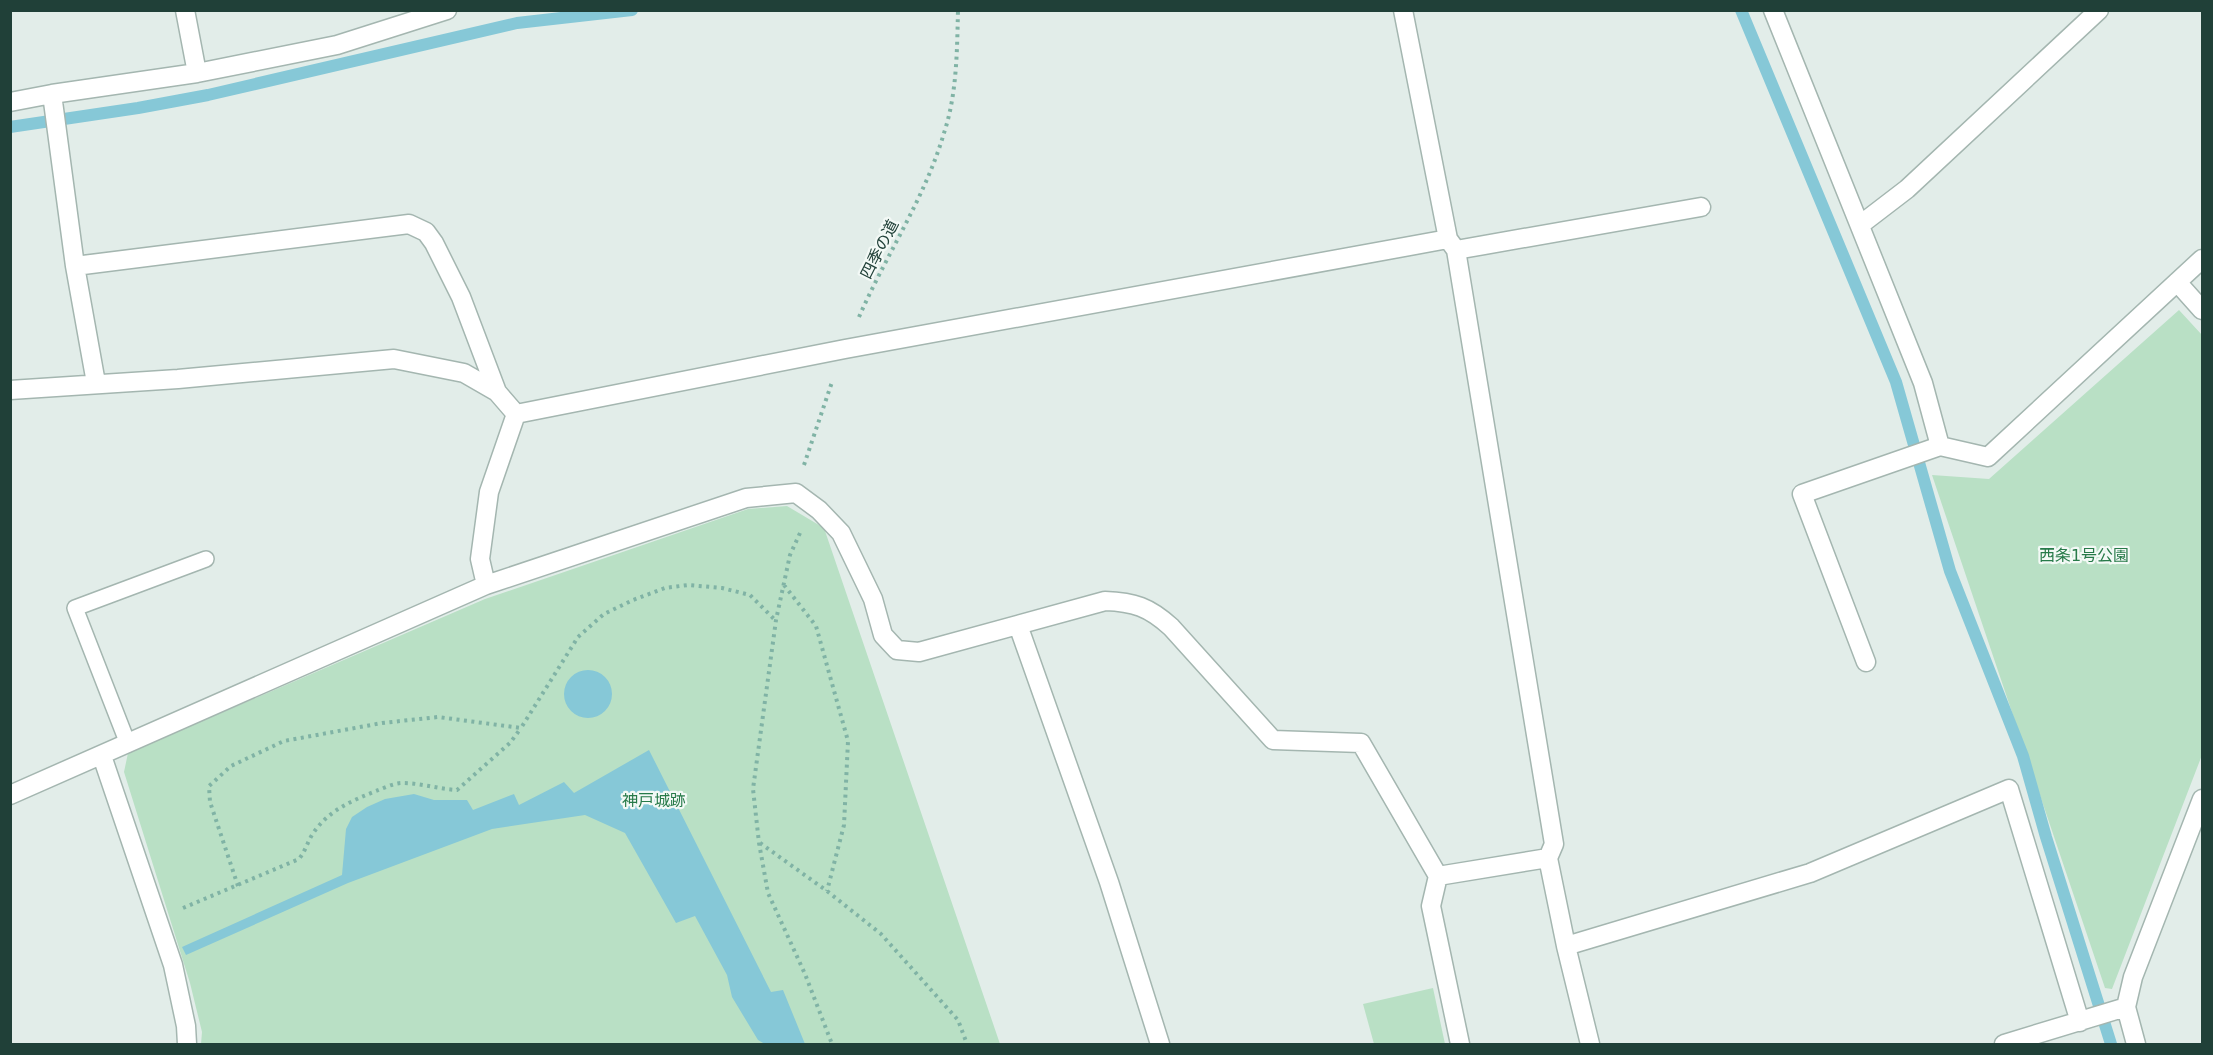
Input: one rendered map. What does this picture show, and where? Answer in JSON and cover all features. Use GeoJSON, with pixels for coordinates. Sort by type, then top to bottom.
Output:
{"type":"FeatureCollection","features":[{"type":"Feature","properties":{"kind":"street"},"geometry":{"type":"LineString","coordinates":[[185,10],[197,73]]}},
{"type":"Feature","properties":{"kind":"street"},"geometry":{"type":"LineString","coordinates":[[10,102],[53,101],[337,45],[447,10]]}},
{"type":"Feature","properties":{"kind":"street"},"geometry":{"type":"LineString","coordinates":[[1403,10],[1452,244],[1554,844],[1548,858],[1566,946],[1590,1044]]}},
{"type":"Feature","properties":{"kind":"street"},"geometry":{"type":"LineString","coordinates":[[1773,10],[1923,383],[1940,446]]}},
{"type":"Feature","properties":{"kind":"street"},"geometry":{"type":"LineString","coordinates":[[1860,225],[1907,189],[2099,10]]}},
{"type":"Feature","properties":{"kind":"street"},"geometry":{"type":"LineString","coordinates":[[53,101],[75,266],[96,383]]}},
{"type":"Feature","properties":{"kind":"street"},"geometry":{"type":"LineString","coordinates":[[516,414],[845,349],[1452,244],[1701,207]]}},
{"type":"Feature","properties":{"kind":"street"},"geometry":{"type":"LineString","coordinates":[[75,266],[409,224],[426,232],[434,243],[461,297],[497,392]]}},
{"type":"Feature","properties":{"kind":"street"},"geometry":{"type":"LineString","coordinates":[[1866,662],[1802,494],[1940,446],[1988,457],[2202,258]]}},
{"type":"Feature","properties":{"kind":"street"},"geometry":{"type":"LineString","coordinates":[[2177,282],[2202,310]]}},
{"type":"Feature","properties":{"kind":"street"},"geometry":{"type":"LineString","coordinates":[[10,390],[178,379],[393,359],[464,373],[497,392],[516,414]]}},
{"type":"Feature","properties":{"kind":"street"},"geometry":{"type":"LineString","coordinates":[[486,585],[480,559],[489,492],[516,414]]}},
{"type":"Feature","properties":{"kind":"street"},"geometry":{"type":"LineString","coordinates":[[10,795],[486,585],[746,498],[796,493],[819,510],[841,533],[873,599],[883,634],[897,650],[919,651],[1105,601],[1130,602],[1160,618],[1273,741],[1361,743],[1438,876],[1431,906],[1460,1044]]}},
{"type":"Feature","properties":{"kind":"street"},"geometry":{"type":"LineString","coordinates":[[1018,625],[1109,882],[1160,1044]]}},
{"type":"Feature","properties":{"kind":"street"},"geometry":{"type":"LineString","coordinates":[[102,756],[173,965],[186,1026],[187,1044]]}},
{"type":"Feature","properties":{"kind":"street"},"geometry":{"type":"LineString","coordinates":[[1566,946],[1810,873],[2009,789],[2080,1022]]}},
{"type":"Feature","properties":{"kind":"street"},"geometry":{"type":"LineString","coordinates":[[2136,1044],[2126,1007],[2133,977],[2202,800]]}},
{"type":"Feature","properties":{"kind":"street"},"geometry":{"type":"LineString","coordinates":[[1438,876],[1548,858]]}},
{"type":"Feature","properties":{"kind":"street"},"geometry":{"type":"LineString","coordinates":[[2004,1044],[2126,1007]]}},
{"type":"Feature","properties":{"kind":"lane"},"geometry":{"type":"LineString","coordinates":[[128,744],[75,608],[206,559]]}},
{"type":"Feature","properties":{"kind":"path","name":"四季の道"},"geometry":{"type":"LineString","coordinates":[[796,493],[823,403],[845,349],[878,274],[911,212],[945,133],[955,82],[958,10]]}},
{"type":"Feature","properties":{"kind":"path"},"geometry":{"type":"LineString","coordinates":[[796,493],[804,526],[790,555],[776,620],[753,789],[759,843],[768,892],[805,974],[832,1044]]}},
{"type":"Feature","properties":{"kind":"path"},"geometry":{"type":"LineString","coordinates":[[158,918],[299,859],[323,822],[345,803],[399,783],[457,790],[510,743],[578,637],[604,614],[633,600],[665,588],[688,585],[722,588],[750,595],[776,620]]}},
{"type":"Feature","properties":{"kind":"path"},"geometry":{"type":"LineString","coordinates":[[784,585],[816,626],[848,741],[844,825],[827,891]]}},
{"type":"Feature","properties":{"kind":"path"},"geometry":{"type":"LineString","coordinates":[[238,886],[209,794],[209,786],[231,766],[284,741],[382,723],[438,717],[521,728]]}},
{"type":"Feature","properties":{"kind":"path"},"geometry":{"type":"LineString","coordinates":[[759,843],[827,891],[882,934],[958,1020],[967,1044]]}},
{"type":"Feature","properties":{"kind":"green space","name":"西条1号公園"},"geometry":{"type":"Polygon","coordinates":[[[2179,310],[2202,335],[2202,755],[2112,989],[2105,988],[1932,475],[1989,479],[2179,310]]]}},
{"type":"Feature","properties":{"kind":"green space","name":"神戸城跡"},"geometry":{"type":"Polygon","coordinates":[[[787,506],[824,528],[1000,1044],[201,1044],[202,1032],[190,983],[124,772],[128,753],[485,599],[748,509],[787,506]]]}},
{"type":"Feature","properties":{"kind":"green space"},"geometry":{"type":"Polygon","coordinates":[[[1433,988],[1445,1044],[1374,1044],[1363,1004],[1433,988]]]}},
{"type":"Feature","properties":{"kind":"water"},"geometry":{"type":"Polygon","coordinates":[[[588,670],[605,677],[612,694],[605,711],[588,718],[571,711],[564,694],[571,677],[588,670]]]}},
{"type":"Feature","properties":{"kind":"water"},"geometry":{"type":"Polygon","coordinates":[[[649,750],[771,992],[783,990],[805,1044],[765,1044],[758,1040],[732,997],[727,975],[695,916],[676,923],[625,833],[585,815],[492,829],[348,883],[186,955],[182,947],[342,875],[346,829],[352,817],[385,799],[414,794],[434,800],[467,800],[473,810],[514,794],[519,805],[564,782],[574,793],[649,750]]]}},
{"type":"Feature","properties":{"kind":"waterway"},"geometry":{"type":"LineString","coordinates":[[10,127],[208,95],[517,23],[632,10]]}},
{"type":"Feature","properties":{"kind":"waterway"},"geometry":{"type":"LineString","coordinates":[[1741,10],[1896,382],[1950,571],[2023,756],[2111,1044]]}}]}
